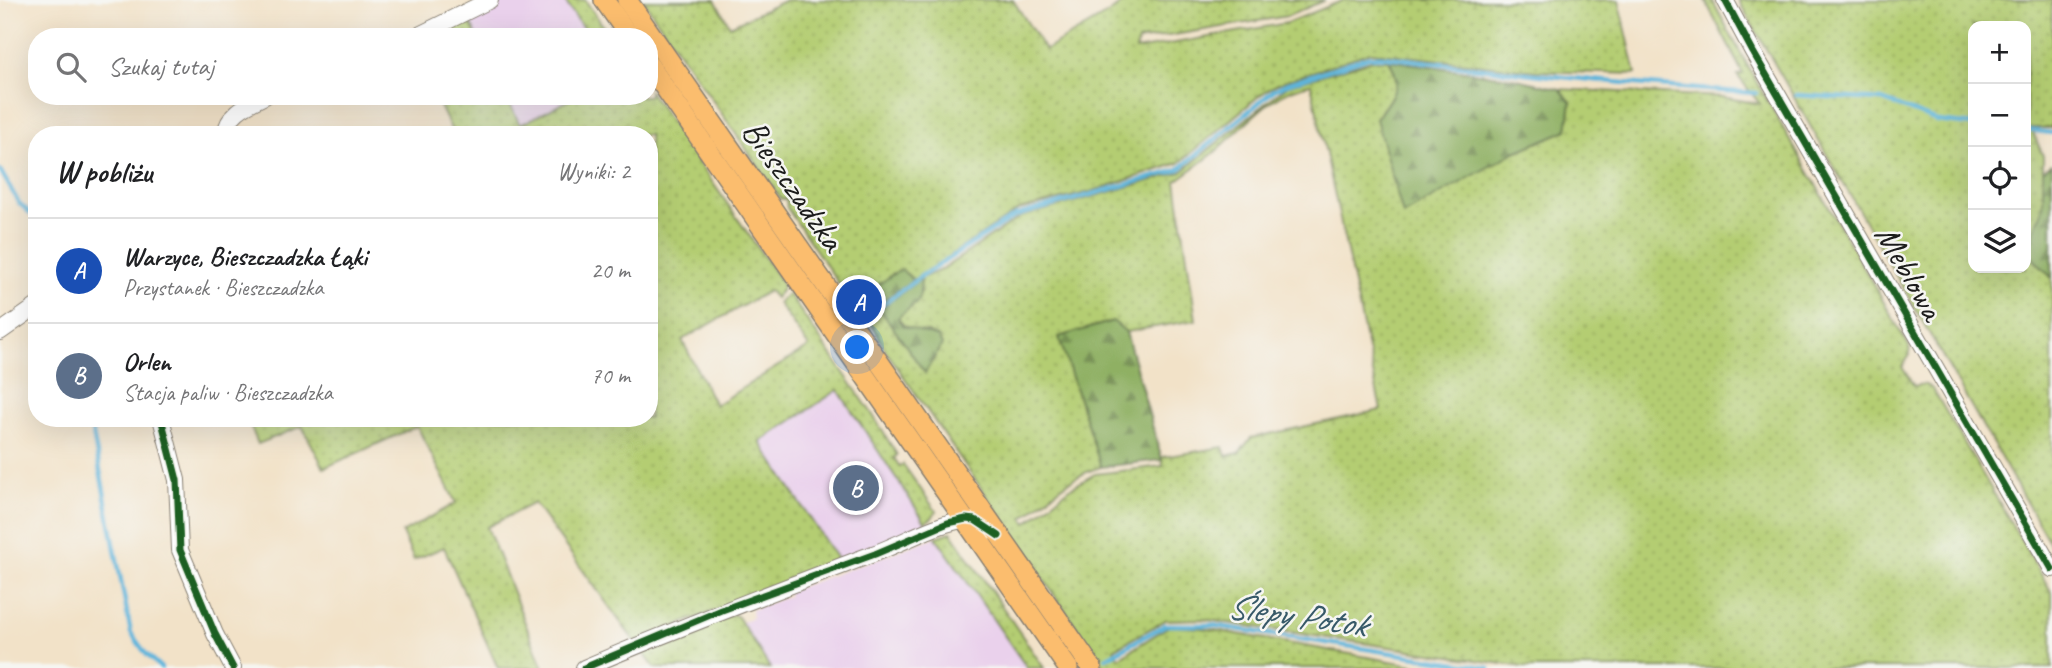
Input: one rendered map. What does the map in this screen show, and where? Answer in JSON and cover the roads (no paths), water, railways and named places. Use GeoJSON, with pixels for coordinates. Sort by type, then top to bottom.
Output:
{"type":"FeatureCollection","features":[{"type":"Feature","properties":{"kind":"main road"},"geometry":{"type":"LineString","coordinates":[[604,0],[624,28]]}},
{"type":"Feature","properties":{"kind":"main road","name":"Bieszczadzka"},"geometry":{"type":"LineString","coordinates":[[627,0],[646,28]]}},
{"type":"Feature","properties":{"kind":"main road","name":"Bieszczadzka"},"geometry":{"type":"LineString","coordinates":[[658,45],[1092,668]]}},
{"type":"Feature","properties":{"kind":"main road","name":"Bieszczadzka"},"geometry":{"type":"LineString","coordinates":[[658,78],[958,518],[1068,668]]}},
{"type":"Feature","properties":{"kind":"street"},"geometry":{"type":"LineString","coordinates":[[433,28],[490,0]]}},
{"type":"Feature","properties":{"kind":"street","name":"Meblowa"},"geometry":{"type":"LineString","coordinates":[[1725,0],[2052,569]]}},
{"type":"Feature","properties":{"kind":"street"},"geometry":{"type":"LineString","coordinates":[[227,126],[234,114],[250,105]]}},
{"type":"Feature","properties":{"kind":"street"},"geometry":{"type":"LineString","coordinates":[[0,332],[28,312]]}},
{"type":"Feature","properties":{"kind":"street"},"geometry":{"type":"LineString","coordinates":[[163,427],[177,480],[180,550],[215,634],[233,668]]}},
{"type":"Feature","properties":{"kind":"street","name":"Bieszczadzka"},"geometry":{"type":"LineString","coordinates":[[957,474],[965,501],[958,518],[975,520],[999,536]]}},
{"type":"Feature","properties":{"kind":"street"},"geometry":{"type":"LineString","coordinates":[[584,668],[722,610],[875,554],[958,518]]}},
{"type":"Feature","properties":{"kind":"waterway"},"geometry":{"type":"LineString","coordinates":[[872,312],[920,277],[1015,216],[1178,170],[1274,90],[1368,57],[1380,56],[1521,73],[1756,93]]}},
{"type":"Feature","properties":{"kind":"waterway"},"geometry":{"type":"LineString","coordinates":[[1796,95],[1882,100],[1937,121],[1968,124]]}},
{"type":"Feature","properties":{"kind":"waterway"},"geometry":{"type":"LineString","coordinates":[[2031,131],[2052,133]]}},
{"type":"Feature","properties":{"kind":"waterway"},"geometry":{"type":"LineString","coordinates":[[0,170],[19,203],[28,211]]}},
{"type":"Feature","properties":{"kind":"waterway"},"geometry":{"type":"LineString","coordinates":[[92,427],[131,633],[146,654],[161,668]]}},
{"type":"Feature","properties":{"kind":"waterway","name":"Ślepy Potok"},"geometry":{"type":"LineString","coordinates":[[1106,658],[1165,625],[1211,625],[1489,668]]}},
{"type":"Feature","properties":{"kind":"place","name":"Warzyce, Bieszczadzka Łąki"},"geometry":{"type":"Point","coordinates":[859,302]}},
{"type":"Feature","properties":{"kind":"place","name":"Orlen"},"geometry":{"type":"Point","coordinates":[856,488]}}]}
